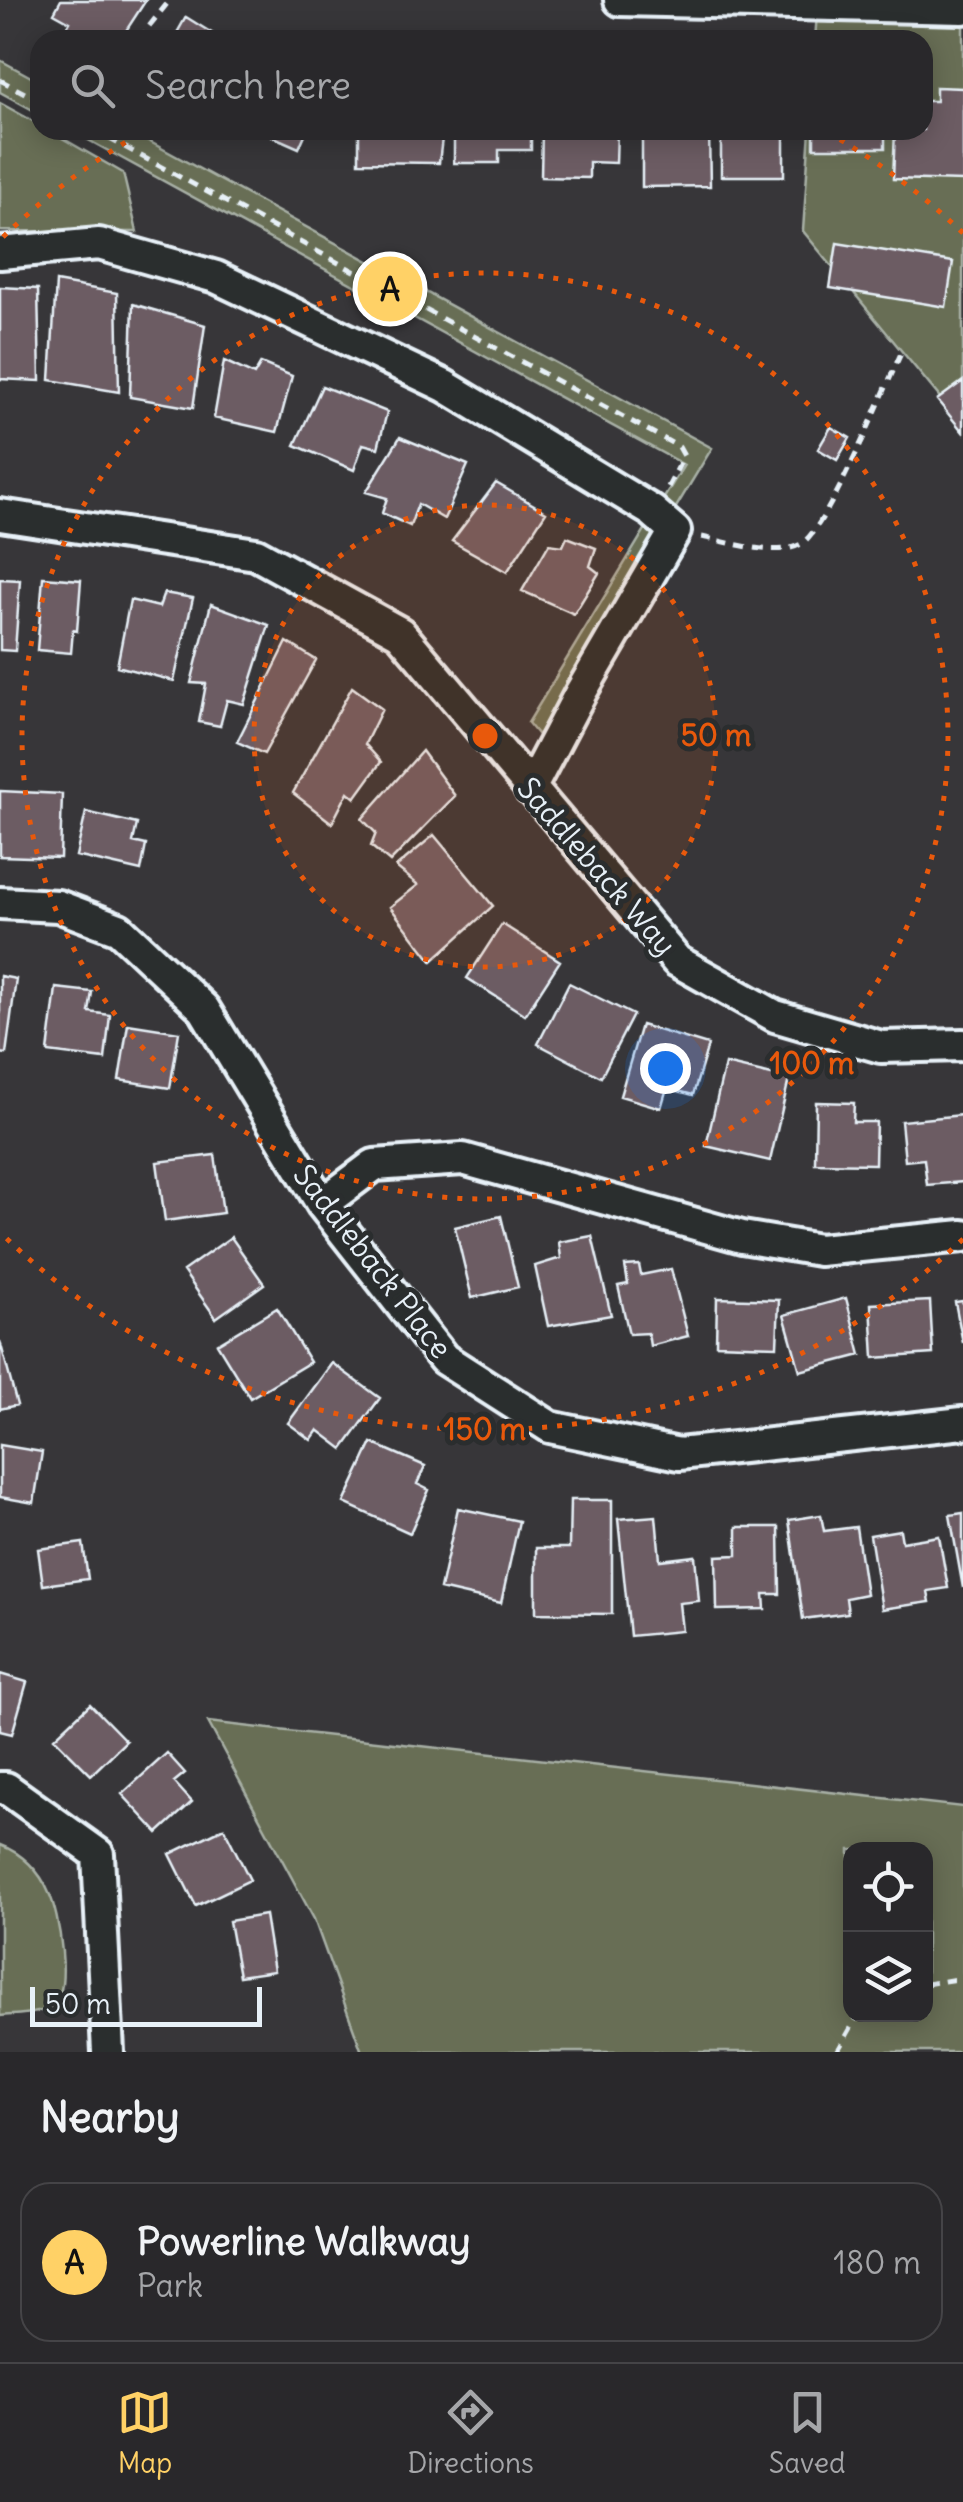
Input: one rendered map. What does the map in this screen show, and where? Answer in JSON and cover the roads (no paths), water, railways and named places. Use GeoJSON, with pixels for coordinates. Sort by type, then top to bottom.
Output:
{"type":"FeatureCollection","features":[{"type":"Feature","properties":{"kind":"street"},"geometry":{"type":"LineString","coordinates":[[620,0],[963,8]]}},
{"type":"Feature","properties":{"kind":"street"},"geometry":{"type":"LineString","coordinates":[[0,253],[99,244],[216,277],[445,386],[663,521],[530,789]]}},
{"type":"Feature","properties":{"kind":"street","name":"Saddleback Way"},"geometry":{"type":"LineString","coordinates":[[0,515],[256,554],[400,633],[677,960],[775,1016],[880,1046],[963,1045]]}},
{"type":"Feature","properties":{"kind":"street","name":"Saddleback Place"},"geometry":{"type":"LineString","coordinates":[[0,904],[58,906],[119,929],[204,1010],[322,1204],[444,1359],[550,1427],[679,1454],[963,1423]]}},
{"type":"Feature","properties":{"kind":"street"},"geometry":{"type":"LineString","coordinates":[[322,1204],[374,1165],[463,1159],[742,1238],[819,1250],[963,1236]]}},
{"type":"Feature","properties":{"kind":"street"},"geometry":{"type":"LineString","coordinates":[[0,1788],[6,1788],[98,1854],[108,2052]]}},
{"type":"Feature","properties":{"kind":"place","name":"Powerline Walkway"},"geometry":{"type":"Point","coordinates":[390,289]}}]}
